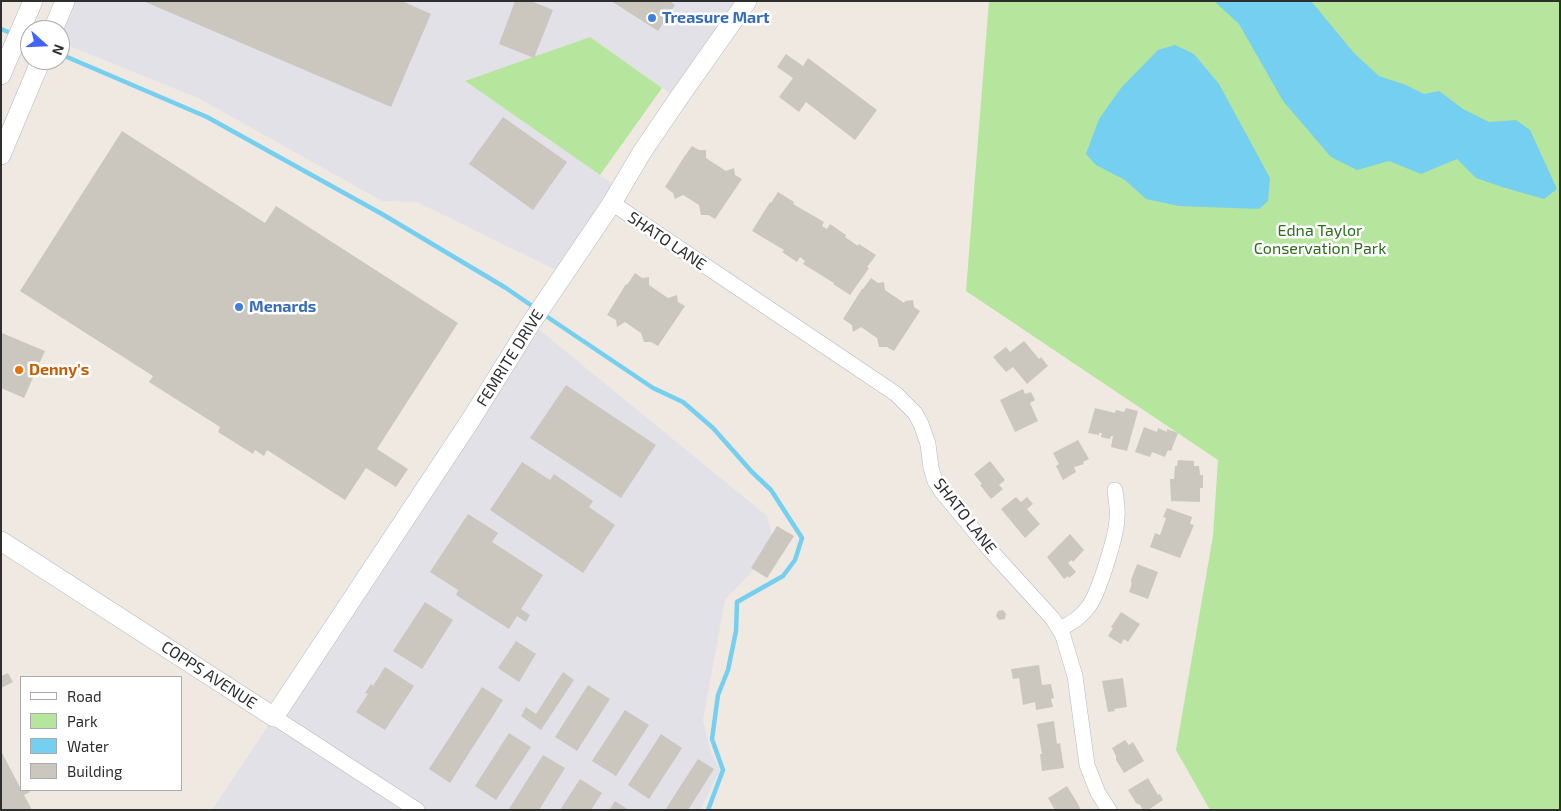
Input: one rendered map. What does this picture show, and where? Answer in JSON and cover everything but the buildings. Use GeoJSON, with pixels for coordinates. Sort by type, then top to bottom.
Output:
{"type":"FeatureCollection","features":[{"type":"Feature","properties":{"kind":"street"},"geometry":{"type":"LineString","coordinates":[[1,75],[33,1]]}},
{"type":"Feature","properties":{"kind":"street"},"geometry":{"type":"LineString","coordinates":[[57,20],[65,1]]}},
{"type":"Feature","properties":{"kind":"street","name":"FEMRITE DRIVE"},"geometry":{"type":"LineString","coordinates":[[274,716],[470,421],[534,319],[612,203],[642,152],[747,1]]}},
{"type":"Feature","properties":{"kind":"street"},"geometry":{"type":"LineString","coordinates":[[1,156],[37,70]]}},
{"type":"Feature","properties":{"kind":"street","name":"SHATO LANE"},"geometry":{"type":"LineString","coordinates":[[612,203],[896,394],[915,413],[925,432],[931,468],[942,492],[990,550],[1053,619],[1059,629],[1067,646],[1074,676],[1086,765],[1098,793],[1109,810]]}},
{"type":"Feature","properties":{"kind":"street"},"geometry":{"type":"LineString","coordinates":[[1059,629],[1077,618],[1094,598],[1106,564],[1116,526],[1115,490]]}},
{"type":"Feature","properties":{"kind":"street","name":"COPPS AVENUE"},"geometry":{"type":"LineString","coordinates":[[1,541],[274,716],[416,810]]}},
{"type":"Feature","properties":{"kind":"shaded area"},"geometry":{"type":"Polygon","coordinates":[[[65,1],[747,1],[678,99],[590,37],[466,82],[620,189],[564,274],[417,202],[382,201],[200,99],[70,46],[70,20],[62,20],[65,1]]]}},
{"type":"Feature","properties":{"kind":"shaded area"},"geometry":{"type":"Polygon","coordinates":[[[531,323],[767,516],[775,547],[725,600],[703,720],[711,753],[720,770],[700,810],[212,810],[288,696],[531,323]]]}},
{"type":"Feature","properties":{"kind":"green space","name":"Edna Taylor Conservation Park"},"geometry":{"type":"Polygon","coordinates":[[[989,1],[1560,1],[1560,810],[1210,810],[1176,750],[1213,536],[1218,460],[966,291],[989,1]]]}},
{"type":"Feature","properties":{"kind":"green space"},"geometry":{"type":"Polygon","coordinates":[[[590,37],[662,88],[600,175],[465,81],[590,37]]]}},
{"type":"Feature","properties":{"kind":"water"},"geometry":{"type":"Polygon","coordinates":[[[1214,1],[1311,1],[1354,53],[1379,76],[1406,85],[1424,94],[1439,91],[1463,109],[1489,122],[1516,120],[1530,130],[1557,189],[1544,199],[1502,187],[1476,178],[1457,159],[1421,174],[1389,161],[1357,170],[1331,157],[1283,101],[1239,24],[1214,1]]]}},
{"type":"Feature","properties":{"kind":"water"},"geometry":{"type":"Polygon","coordinates":[[[1175,45],[1194,54],[1219,84],[1270,178],[1268,201],[1259,209],[1179,206],[1146,199],[1125,180],[1096,165],[1086,154],[1099,119],[1121,88],[1158,50],[1175,45]]]}},
{"type":"Feature","properties":{"kind":"waterway"},"geometry":{"type":"LineString","coordinates":[[1,29],[13,34]]}},
{"type":"Feature","properties":{"kind":"waterway"},"geometry":{"type":"LineString","coordinates":[[70,58],[207,117],[382,214],[506,288],[535,308]]}},
{"type":"Feature","properties":{"kind":"waterway"},"geometry":{"type":"LineString","coordinates":[[543,314],[653,388],[683,402],[713,428],[752,472],[771,490],[802,538],[795,560],[783,576],[737,602],[736,631],[728,670],[718,695],[712,739],[723,770],[708,810]]}},
{"type":"Feature","properties":{"kind":"place","name":"Treasure Mart"},"geometry":{"type":"Point","coordinates":[652,18]}},
{"type":"Feature","properties":{"kind":"place","name":"Menards"},"geometry":{"type":"Point","coordinates":[239,307]}},
{"type":"Feature","properties":{"kind":"place","name":"Denny's"},"geometry":{"type":"Point","coordinates":[19,370]}}]}
